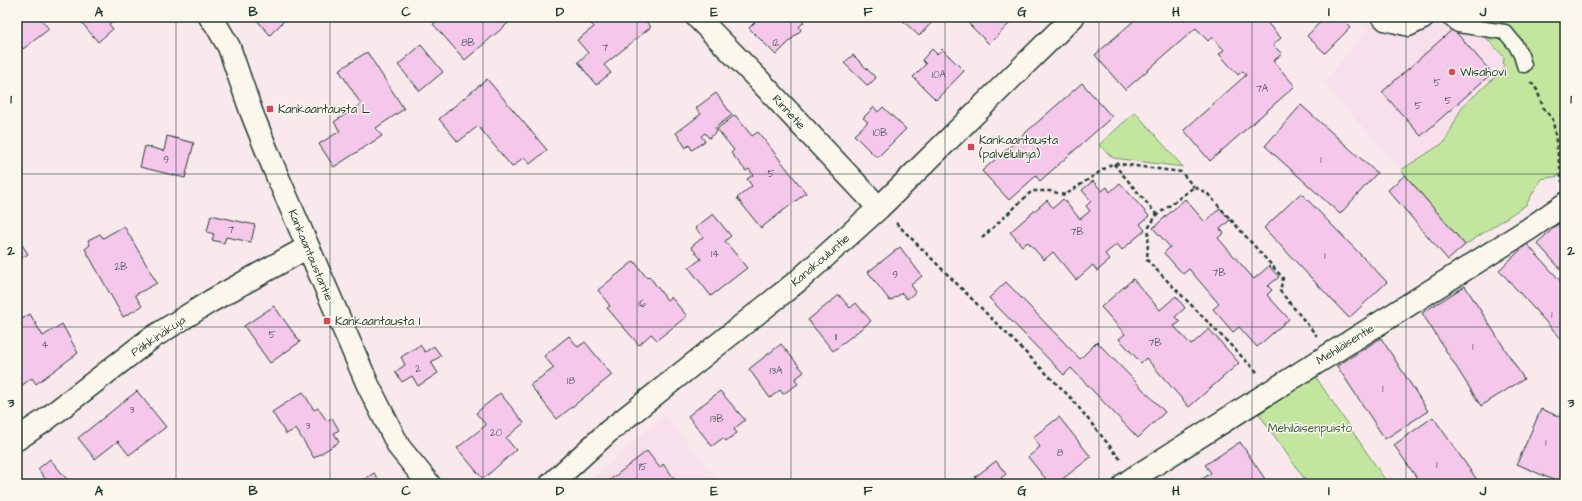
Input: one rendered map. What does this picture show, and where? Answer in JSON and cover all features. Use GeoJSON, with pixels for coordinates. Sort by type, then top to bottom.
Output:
{"type":"FeatureCollection","features":[{"type":"Feature","properties":{"kind":"street","name":"Kankaantaustantie"},"geometry":{"type":"LineString","coordinates":[[210,17],[229,47],[251,111],[273,166],[368,385],[399,447],[429,484]]}},
{"type":"Feature","properties":{"kind":"street","name":"Rinnetie"},"geometry":{"type":"LineString","coordinates":[[697,17],[757,78],[879,208]]}},
{"type":"Feature","properties":{"kind":"street","name":"Kanakouluntie"},"geometry":{"type":"LineString","coordinates":[[551,484],[609,431],[798,280],[879,208],[1073,17]]}},
{"type":"Feature","properties":{"kind":"street","name":"Mehiläisentie"},"geometry":{"type":"LineString","coordinates":[[1130,480],[1529,229],[1565,204]]}},
{"type":"Feature","properties":{"kind":"street","name":"Pähkinäkuja"},"geometry":{"type":"LineString","coordinates":[[17,439],[44,421],[150,339],[210,301],[308,247]]}},
{"type":"Feature","properties":{"kind":"lane"},"geometry":{"type":"LineString","coordinates":[[1378,17],[1384,23],[1409,29],[1424,22],[1430,17]]}},
{"type":"Feature","properties":{"kind":"lane"},"geometry":{"type":"LineString","coordinates":[[1447,17],[1458,25],[1505,32],[1515,44],[1524,65]]}},
{"type":"Feature","properties":{"kind":"path"},"geometry":{"type":"LineString","coordinates":[[1524,65],[1527,75],[1538,90],[1543,106],[1553,120],[1565,204]]}},
{"type":"Feature","properties":{"kind":"path"},"geometry":{"type":"LineString","coordinates":[[1113,163],[1157,215]]}},
{"type":"Feature","properties":{"kind":"path"},"geometry":{"type":"LineString","coordinates":[[982,238],[1032,191],[1050,191],[1065,195],[1113,163],[1181,172],[1194,187],[1207,193],[1283,278],[1280,291],[1332,353]]}},
{"type":"Feature","properties":{"kind":"path"},"geometry":{"type":"LineString","coordinates":[[1194,187],[1157,215],[1149,227],[1147,260],[1274,389]]}},
{"type":"Feature","properties":{"kind":"path"},"geometry":{"type":"LineString","coordinates":[[879,208],[902,227],[1071,398],[1130,480]]}},
{"type":"Feature","properties":{"kind":"shaded area"},"geometry":{"type":"Polygon","coordinates":[[[1356,17],[1467,17],[1504,57],[1503,70],[1462,107],[1445,142],[1401,170],[1323,83],[1367,29],[1356,17]]]}},
{"type":"Feature","properties":{"kind":"shaded area"},"geometry":{"type":"Polygon","coordinates":[[[665,414],[721,484],[586,484],[665,414]]]}},
{"type":"Feature","properties":{"kind":"green space"},"geometry":{"type":"Polygon","coordinates":[[[1467,17],[1565,17],[1565,175],[1541,179],[1526,205],[1465,245],[1401,170],[1445,142],[1462,107],[1503,70],[1504,57],[1467,17]]]}},
{"type":"Feature","properties":{"kind":"green space"},"geometry":{"type":"Polygon","coordinates":[[[1135,112],[1183,167],[1113,158],[1099,145],[1135,112]]]}},
{"type":"Feature","properties":{"kind":"green space","name":"Mehiläisenpuisto"},"geometry":{"type":"Polygon","coordinates":[[[1315,376],[1388,484],[1308,484],[1259,414],[1315,376]]]}},
{"type":"Feature","properties":{"kind":"building"},"geometry":{"type":"Polygon","coordinates":[[[17,17],[39,17],[49,29],[23,49],[17,42],[17,17]]]}},
{"type":"Feature","properties":{"kind":"building"},"geometry":{"type":"Polygon","coordinates":[[[77,17],[117,17],[109,24],[113,29],[98,42],[77,17]]]}},
{"type":"Feature","properties":{"kind":"building"},"geometry":{"type":"Polygon","coordinates":[[[254,17],[288,17],[270,35],[254,17]]]}},
{"type":"Feature","properties":{"kind":"building"},"geometry":{"type":"Polygon","coordinates":[[[441,17],[511,17],[513,19],[465,60],[433,24],[441,17]]]}},
{"type":"Feature","properties":{"kind":"building"},"geometry":{"type":"Polygon","coordinates":[[[592,17],[642,17],[651,27],[604,65],[611,73],[596,85],[578,62],[588,53],[577,40],[594,27],[588,20],[592,17]]]}},
{"type":"Feature","properties":{"kind":"building"},"geometry":{"type":"Polygon","coordinates":[[[760,17],[798,17],[804,22],[799,27],[801,30],[776,55],[749,28],[760,17]]]}},
{"type":"Feature","properties":{"kind":"building"},"geometry":{"type":"Polygon","coordinates":[[[899,17],[933,17],[935,19],[919,36],[899,17]]]}},
{"type":"Feature","properties":{"kind":"building"},"geometry":{"type":"Polygon","coordinates":[[[971,17],[1016,17],[989,44],[967,22],[971,17]]]}},
{"type":"Feature","properties":{"kind":"building"},"geometry":{"type":"Polygon","coordinates":[[[1138,17],[1249,17],[1254,22],[1262,17],[1281,38],[1273,45],[1282,54],[1273,61],[1295,86],[1210,161],[1184,130],[1246,75],[1243,71],[1238,75],[1219,54],[1224,50],[1212,37],[1208,41],[1196,28],[1125,90],[1095,55],[1138,17]]]}},
{"type":"Feature","properties":{"kind":"building"},"geometry":{"type":"Polygon","coordinates":[[[1325,17],[1341,17],[1351,27],[1325,53],[1307,36],[1325,17]]]}},
{"type":"Feature","properties":{"kind":"building"},"geometry":{"type":"Polygon","coordinates":[[[1453,29],[1492,73],[1421,136],[1382,92],[1453,29]]]}},
{"type":"Feature","properties":{"kind":"building"},"geometry":{"type":"Polygon","coordinates":[[[421,45],[443,72],[420,91],[398,65],[421,45]]]}},
{"type":"Feature","properties":{"kind":"building"},"geometry":{"type":"Polygon","coordinates":[[[932,49],[937,54],[942,49],[964,71],[936,100],[913,77],[926,64],[922,60],[932,49]]]}},
{"type":"Feature","properties":{"kind":"building"},"geometry":{"type":"Polygon","coordinates":[[[367,52],[404,109],[376,128],[382,136],[334,167],[319,144],[340,131],[334,122],[361,104],[339,70],[367,52]]]}},
{"type":"Feature","properties":{"kind":"building"},"geometry":{"type":"Polygon","coordinates":[[[853,55],[876,78],[868,86],[844,63],[853,55]]]}},
{"type":"Feature","properties":{"kind":"building"},"geometry":{"type":"Polygon","coordinates":[[[487,79],[547,150],[530,164],[524,157],[512,167],[478,126],[458,142],[439,119],[487,79]]]}},
{"type":"Feature","properties":{"kind":"building"},"geometry":{"type":"Polygon","coordinates":[[[1082,83],[1112,117],[1040,181],[1036,176],[1009,200],[982,171],[1082,83]]]}},
{"type":"Feature","properties":{"kind":"building"},"geometry":{"type":"Polygon","coordinates":[[[716,93],[732,115],[715,128],[717,131],[709,138],[705,133],[701,136],[705,141],[692,150],[689,145],[686,148],[676,133],[701,114],[696,108],[716,93]]]}},
{"type":"Feature","properties":{"kind":"building"},"geometry":{"type":"Polygon","coordinates":[[[1301,105],[1377,173],[1340,214],[1265,146],[1301,105]]]}},
{"type":"Feature","properties":{"kind":"building"},"geometry":{"type":"Polygon","coordinates":[[[874,107],[878,112],[883,107],[906,129],[877,158],[854,135],[868,122],[863,118],[874,107]]]}},
{"type":"Feature","properties":{"kind":"building"},"geometry":{"type":"Polygon","coordinates":[[[735,115],[752,136],[758,132],[806,193],[761,228],[737,198],[752,186],[747,179],[753,175],[749,169],[746,171],[731,153],[734,150],[717,129],[735,115]]]}},
{"type":"Feature","properties":{"kind":"building"},"geometry":{"type":"Polygon","coordinates":[[[167,136],[194,143],[185,178],[140,167],[145,146],[164,151],[167,136]]]}},
{"type":"Feature","properties":{"kind":"building"},"geometry":{"type":"Polygon","coordinates":[[[1405,175],[1465,245],[1448,260],[1388,190],[1405,175]]]}},
{"type":"Feature","properties":{"kind":"building"},"geometry":{"type":"Polygon","coordinates":[[[1093,181],[1102,191],[1107,187],[1110,192],[1120,183],[1149,216],[1140,224],[1145,230],[1122,250],[1117,244],[1105,254],[1110,260],[1097,271],[1093,265],[1076,280],[1053,252],[1044,260],[1028,242],[1022,246],[1010,232],[1047,200],[1053,208],[1063,199],[1080,219],[1090,211],[1086,206],[1091,201],[1082,190],[1093,181]]]}},
{"type":"Feature","properties":{"kind":"building"},"geometry":{"type":"Polygon","coordinates":[[[1301,193],[1387,282],[1349,318],[1264,228],[1301,193]]]}},
{"type":"Feature","properties":{"kind":"building"},"geometry":{"type":"Polygon","coordinates":[[[1185,199],[1205,222],[1220,208],[1230,220],[1220,229],[1224,233],[1218,238],[1254,279],[1269,266],[1279,277],[1268,286],[1272,290],[1267,295],[1289,319],[1257,347],[1239,327],[1233,332],[1213,309],[1219,304],[1189,269],[1183,274],[1164,253],[1170,247],[1153,228],[1185,199]]]}},
{"type":"Feature","properties":{"kind":"building"},"geometry":{"type":"Polygon","coordinates":[[[713,214],[731,236],[725,241],[747,268],[711,296],[689,268],[701,259],[691,247],[703,237],[695,228],[713,214]]]}},
{"type":"Feature","properties":{"kind":"building"},"geometry":{"type":"Polygon","coordinates":[[[211,215],[255,225],[251,242],[226,237],[224,243],[212,240],[214,234],[207,232],[211,215]]]}},
{"type":"Feature","properties":{"kind":"building"},"geometry":{"type":"Polygon","coordinates":[[[1558,224],[1565,232],[1565,274],[1537,243],[1558,224]]]}},
{"type":"Feature","properties":{"kind":"building"},"geometry":{"type":"Polygon","coordinates":[[[124,226],[157,283],[135,295],[142,306],[123,317],[85,249],[90,245],[88,240],[100,234],[103,238],[124,226]]]}},
{"type":"Feature","properties":{"kind":"building"},"geometry":{"type":"Polygon","coordinates":[[[17,237],[28,254],[17,261],[17,237]]]}},
{"type":"Feature","properties":{"kind":"building"},"geometry":{"type":"Polygon","coordinates":[[[1527,244],[1565,286],[1565,343],[1499,270],[1527,244]]]}},
{"type":"Feature","properties":{"kind":"building"},"geometry":{"type":"Polygon","coordinates":[[[900,247],[922,276],[911,285],[916,292],[907,299],[902,293],[890,301],[868,272],[900,247]]]}},
{"type":"Feature","properties":{"kind":"building"},"geometry":{"type":"Polygon","coordinates":[[[634,261],[647,278],[649,276],[667,300],[671,297],[687,316],[657,340],[651,334],[639,345],[607,308],[610,306],[598,290],[634,261]]]}},
{"type":"Feature","properties":{"kind":"building"},"geometry":{"type":"Polygon","coordinates":[[[1133,279],[1160,310],[1176,296],[1185,308],[1175,317],[1180,322],[1174,326],[1191,345],[1209,329],[1239,363],[1189,407],[1146,358],[1141,363],[1119,339],[1125,334],[1101,307],[1133,279]]]}},
{"type":"Feature","properties":{"kind":"building"},"geometry":{"type":"Polygon","coordinates":[[[1006,282],[1080,359],[1097,342],[1165,412],[1138,438],[1071,368],[1064,375],[989,298],[1006,282]]]}},
{"type":"Feature","properties":{"kind":"building"},"geometry":{"type":"Polygon","coordinates":[[[1465,286],[1524,379],[1481,406],[1422,313],[1465,286]]]}},
{"type":"Feature","properties":{"kind":"building"},"geometry":{"type":"Polygon","coordinates":[[[839,295],[850,308],[856,303],[871,321],[833,351],[808,320],[839,295]]]}},
{"type":"Feature","properties":{"kind":"building"},"geometry":{"type":"Polygon","coordinates":[[[274,306],[300,342],[270,363],[244,326],[274,306]]]}},
{"type":"Feature","properties":{"kind":"building"},"geometry":{"type":"Polygon","coordinates":[[[30,314],[43,336],[62,324],[78,353],[36,384],[32,378],[17,389],[17,322],[30,314]]]}},
{"type":"Feature","properties":{"kind":"building"},"geometry":{"type":"Polygon","coordinates":[[[569,336],[578,347],[585,342],[612,375],[557,419],[530,385],[554,368],[544,356],[569,336]]]}},
{"type":"Feature","properties":{"kind":"building"},"geometry":{"type":"Polygon","coordinates":[[[1381,338],[1428,411],[1385,439],[1337,366],[1381,338]]]}},
{"type":"Feature","properties":{"kind":"building"},"geometry":{"type":"Polygon","coordinates":[[[781,344],[804,372],[795,379],[798,384],[783,394],[780,390],[770,398],[749,369],[781,344]]]}},
{"type":"Feature","properties":{"kind":"building"},"geometry":{"type":"Polygon","coordinates":[[[420,345],[425,352],[434,346],[441,356],[431,362],[438,373],[418,386],[412,376],[402,382],[395,372],[405,365],[401,357],[420,345]]]}},
{"type":"Feature","properties":{"kind":"building"},"geometry":{"type":"Polygon","coordinates":[[[137,391],[166,427],[129,455],[118,441],[95,459],[78,438],[137,391]]]}},
{"type":"Feature","properties":{"kind":"building"},"geometry":{"type":"Polygon","coordinates":[[[720,391],[745,420],[734,429],[737,433],[726,441],[723,438],[712,446],[688,416],[720,391]]]}},
{"type":"Feature","properties":{"kind":"building"},"geometry":{"type":"Polygon","coordinates":[[[303,392],[314,410],[318,408],[327,421],[332,418],[339,430],[334,433],[339,442],[314,458],[296,429],[286,434],[272,412],[303,392]]]}},
{"type":"Feature","properties":{"kind":"building"},"geometry":{"type":"Polygon","coordinates":[[[500,393],[524,423],[506,438],[516,450],[483,479],[457,448],[486,425],[476,413],[500,393]]]}},
{"type":"Feature","properties":{"kind":"building"},"geometry":{"type":"Polygon","coordinates":[[[1541,409],[1565,419],[1565,472],[1560,483],[1517,464],[1541,409]]]}},
{"type":"Feature","properties":{"kind":"building"},"geometry":{"type":"Polygon","coordinates":[[[1059,417],[1091,457],[1056,484],[1050,484],[1028,457],[1040,447],[1033,437],[1059,417]]]}},
{"type":"Feature","properties":{"kind":"building"},"geometry":{"type":"Polygon","coordinates":[[[1433,417],[1480,484],[1421,484],[1394,445],[1433,417]]]}},
{"type":"Feature","properties":{"kind":"building"},"geometry":{"type":"Polygon","coordinates":[[[1240,442],[1265,479],[1258,484],[1195,484],[1211,473],[1205,465],[1240,442]]]}},
{"type":"Feature","properties":{"kind":"building"},"geometry":{"type":"Polygon","coordinates":[[[647,451],[660,468],[663,464],[679,484],[613,484],[610,480],[647,451]]]}},
{"type":"Feature","properties":{"kind":"building"},"geometry":{"type":"Polygon","coordinates":[[[50,459],[71,484],[49,484],[38,469],[50,459]]]}},
{"type":"Feature","properties":{"kind":"building"},"geometry":{"type":"Polygon","coordinates":[[[996,461],[1006,474],[1001,478],[1006,484],[980,484],[975,477],[996,461]]]}},
{"type":"Feature","properties":{"kind":"building"},"geometry":{"type":"Polygon","coordinates":[[[374,473],[382,484],[357,484],[374,473]]]}},
{"type":"Feature","properties":{"kind":"place","name":"Wisahovi"},"geometry":{"type":"Point","coordinates":[1452,72]}},
{"type":"Feature","properties":{"kind":"place","name":"Kankaantausta L"},"geometry":{"type":"Point","coordinates":[270,109]}},
{"type":"Feature","properties":{"kind":"place","name":"Kankaantausta (palvelulinja)"},"geometry":{"type":"Point","coordinates":[971,147]}},
{"type":"Feature","properties":{"kind":"place","name":"Kankaantausta I"},"geometry":{"type":"Point","coordinates":[327,321]}}]}
